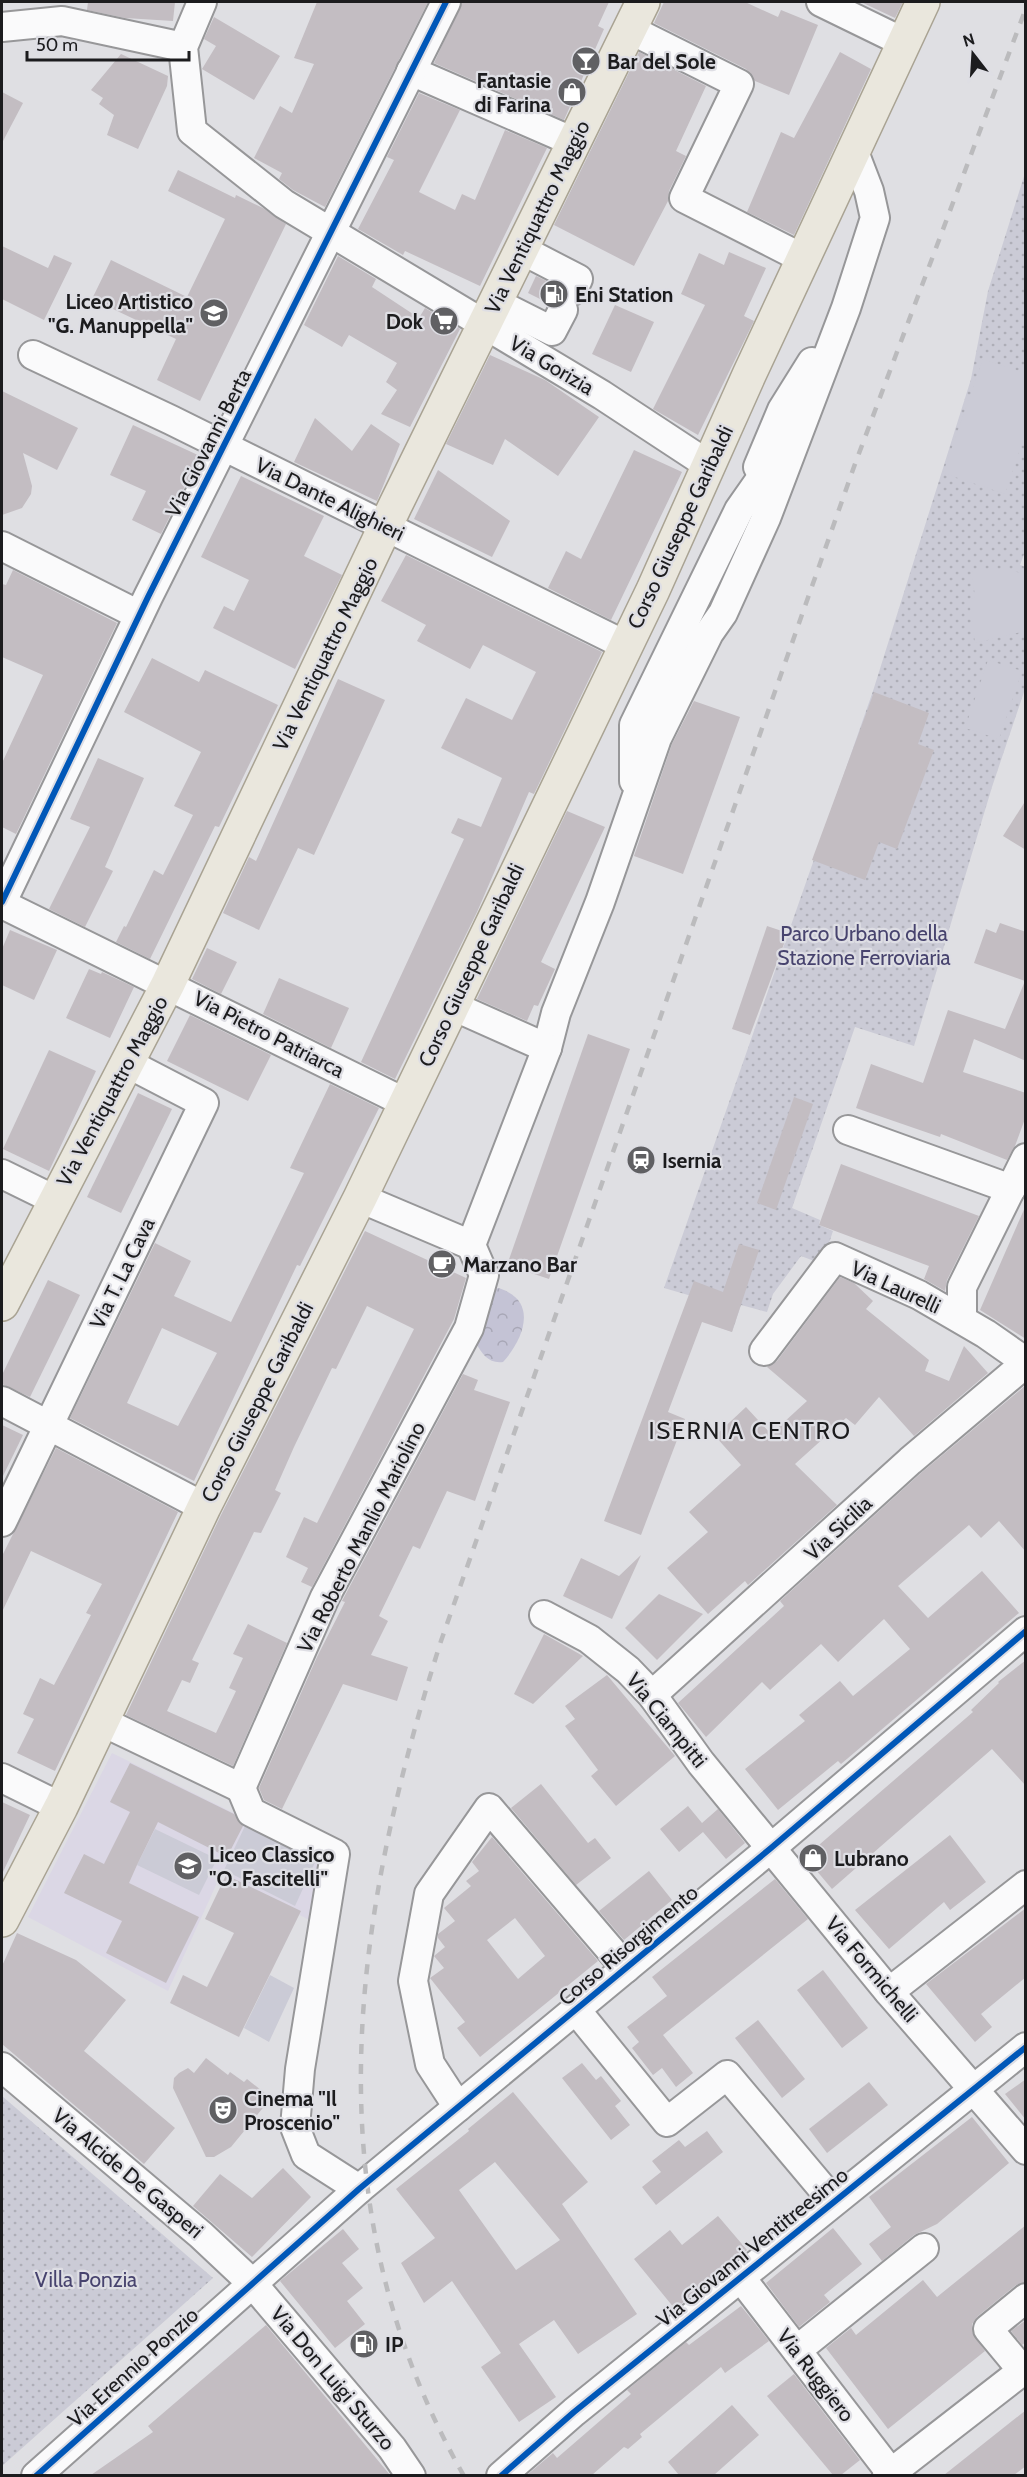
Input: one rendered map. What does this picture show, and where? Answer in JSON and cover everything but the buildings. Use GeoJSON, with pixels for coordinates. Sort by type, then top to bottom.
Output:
{"type":"FeatureCollection","features":[{"type":"Feature","properties":{"kind":"main road","name":"Corso Giuseppe Garibaldi"},"geometry":{"type":"LineString","coordinates":[[2,1920],[103,1722],[204,1507],[406,1103],[710,466],[749,375],[923,2]]}},
{"type":"Feature","properties":{"kind":"main road","name":"Via Ventiquattro Maggio"},"geometry":{"type":"LineString","coordinates":[[2,1304],[168,984],[386,526],[636,15]]}},
{"type":"Feature","properties":{"kind":"street"},"geometry":{"type":"LineString","coordinates":[[2,27],[62,21],[183,47],[202,2]]}},
{"type":"Feature","properties":{"kind":"street","name":"Via Giovanni Berta"},"geometry":{"type":"LineString","coordinates":[[2,903],[139,615],[282,334],[329,231],[446,2]]}},
{"type":"Feature","properties":{"kind":"street"},"geometry":{"type":"LineString","coordinates":[[820,2],[903,42]]}},
{"type":"Feature","properties":{"kind":"street"},"geometry":{"type":"LineString","coordinates":[[636,15],[739,84],[684,198],[804,259]]}},
{"type":"Feature","properties":{"kind":"street","name":"Via Gorizia"},"geometry":{"type":"LineString","coordinates":[[183,47],[192,131],[284,204],[329,231],[490,314],[602,395],[710,466]]}},
{"type":"Feature","properties":{"kind":"street"},"geometry":{"type":"LineString","coordinates":[[411,71],[574,142]]}},
{"type":"Feature","properties":{"kind":"street"},"geometry":{"type":"LineString","coordinates":[[360,1198],[471,1245],[547,1048],[556,1013],[600,902],[634,798],[657,738],[738,582],[766,519],[846,308],[875,218],[869,191],[854,152]]}},
{"type":"Feature","properties":{"kind":"street"},"geometry":{"type":"LineString","coordinates":[[490,314],[552,331],[578,279],[522,250]]}},
{"type":"Feature","properties":{"kind":"street"},"geometry":{"type":"LineString","coordinates":[[634,798],[634,725],[739,510],[782,410],[846,308]]}},
{"type":"Feature","properties":{"kind":"street","name":"Via Dante Alighieri"},"geometry":{"type":"LineString","coordinates":[[33,355],[225,446],[625,645]]}},
{"type":"Feature","properties":{"kind":"street"},"geometry":{"type":"LineString","coordinates":[[739,510],[806,414]]}},
{"type":"Feature","properties":{"kind":"street"},"geometry":{"type":"LineString","coordinates":[[2,546],[139,615]]}},
{"type":"Feature","properties":{"kind":"street","name":"Via Pietro Patriarca"},"geometry":{"type":"LineString","coordinates":[[2,903],[406,1103]]}},
{"type":"Feature","properties":{"kind":"street"},"geometry":{"type":"LineString","coordinates":[[454,1001],[464,1011],[547,1048]]}},
{"type":"Feature","properties":{"kind":"street","name":"Via T. La Cava"},"geometry":{"type":"LineString","coordinates":[[2,1522],[204,1103],[127,1064]]}},
{"type":"Feature","properties":{"kind":"street"},"geometry":{"type":"LineString","coordinates":[[848,1130],[1011,1189]]}},
{"type":"Feature","properties":{"kind":"street"},"geometry":{"type":"LineString","coordinates":[[962,1318],[962,1287],[1026,1158]]}},
{"type":"Feature","properties":{"kind":"street"},"geometry":{"type":"LineString","coordinates":[[2,1174],[55,1200]]}},
{"type":"Feature","properties":{"kind":"street","name":"Via Roberto Manlio Mariolino"},"geometry":{"type":"LineString","coordinates":[[241,1788],[325,1597],[469,1328],[484,1275],[471,1245]]}},
{"type":"Feature","properties":{"kind":"street","name":"Via Laurelli"},"geometry":{"type":"LineString","coordinates":[[764,1351],[835,1257],[919,1295],[962,1318],[1026,1363]]}},
{"type":"Feature","properties":{"kind":"street","name":"Via Sicilia"},"geometry":{"type":"LineString","coordinates":[[652,1695],[910,1461],[1026,1363]]}},
{"type":"Feature","properties":{"kind":"street"},"geometry":{"type":"LineString","coordinates":[[2,1401],[204,1507]]}},
{"type":"Feature","properties":{"kind":"street","name":"Via Ciampitti"},"geometry":{"type":"LineString","coordinates":[[544,1615],[589,1639],[628,1670],[652,1695],[701,1763],[771,1848]]}},
{"type":"Feature","properties":{"kind":"street","name":"Corso Risorgimento"},"geometry":{"type":"LineString","coordinates":[[252,2283],[359,2189],[771,1848],[1026,1631]]}},
{"type":"Feature","properties":{"kind":"street"},"geometry":{"type":"LineString","coordinates":[[103,1722],[241,1788],[251,1812],[335,1854],[300,2069],[296,2127],[306,2155],[359,2189]]}},
{"type":"Feature","properties":{"kind":"street"},"geometry":{"type":"LineString","coordinates":[[2,1778],[60,1808]]}},
{"type":"Feature","properties":{"kind":"street"},"geometry":{"type":"LineString","coordinates":[[458,2107],[430,2064],[413,1981],[429,1893],[489,1808],[627,1968]]}},
{"type":"Feature","properties":{"kind":"street","name":"Via Formichelli"},"geometry":{"type":"LineString","coordinates":[[771,1848],[889,1992],[1026,2150]]}},
{"type":"Feature","properties":{"kind":"street"},"geometry":{"type":"LineString","coordinates":[[889,1992],[1026,1885]]}},
{"type":"Feature","properties":{"kind":"street"},"geometry":{"type":"LineString","coordinates":[[576,2010],[668,2122],[727,2075],[833,2201]]}},
{"type":"Feature","properties":{"kind":"street","name":"Via Giovanni Ventitreesimo"},"geometry":{"type":"LineString","coordinates":[[501,2475],[574,2412],[1026,2046]]}},
{"type":"Feature","properties":{"kind":"street","name":"Via Alcide De Gasperi"},"geometry":{"type":"LineString","coordinates":[[2,2067],[201,2235],[252,2283]]}},
{"type":"Feature","properties":{"kind":"street"},"geometry":{"type":"LineString","coordinates":[[797,2350],[924,2248]]}},
{"type":"Feature","properties":{"kind":"street","name":"Via Ruggiero"},"geometry":{"type":"LineString","coordinates":[[741,2278],[889,2474]]}},
{"type":"Feature","properties":{"kind":"street","name":"Via Erennio Ponzio"},"geometry":{"type":"LineString","coordinates":[[36,2475],[252,2283]]}},
{"type":"Feature","properties":{"kind":"street","name":"Via Don Luigi Sturzo"},"geometry":{"type":"LineString","coordinates":[[252,2283],[392,2448],[411,2475]]}},
{"type":"Feature","properties":{"kind":"street"},"geometry":{"type":"LineString","coordinates":[[889,2474],[1024,2369],[988,2329],[1026,2298]]}},
{"type":"Feature","properties":{"kind":"shaded area","name":"Liceo Classico \"O. Fascitelli\""},"geometry":{"type":"Polygon","coordinates":[[[112,1753],[323,1857],[315,1923],[221,1874],[168,1991],[28,1917],[112,1753]]]}},
{"type":"Feature","properties":{"kind":"green space","name":"Parco Urbano della Stazione Ferroviaria"},"geometry":{"type":"Polygon","coordinates":[[[1025,173],[1026,549],[1020,565],[1026,567],[1025,689],[992,787],[914,1046],[855,1027],[792,1208],[820,1220],[819,1225],[833,1231],[822,1264],[801,1256],[773,1294],[767,1312],[741,1305],[732,1332],[712,1325],[719,1304],[664,1288],[873,691],[971,379],[988,291],[1025,173]]]}},
{"type":"Feature","properties":{"kind":"green space"},"geometry":{"type":"Polygon","coordinates":[[[983,359],[1025,373],[1025,434],[1005,494],[943,473],[983,359]]]}},
{"type":"Feature","properties":{"kind":"green space"},"geometry":{"type":"Polygon","coordinates":[[[972,571],[1013,571],[1025,574],[1025,631],[975,643],[969,599],[975,598],[972,571]]]}},
{"type":"Feature","properties":{"kind":"green space"},"geometry":{"type":"Polygon","coordinates":[[[988,660],[1022,671],[999,739],[965,728],[988,660]]]}},
{"type":"Feature","properties":{"kind":"green space"},"geometry":{"type":"Polygon","coordinates":[[[498,1288],[519,1301],[524,1321],[517,1342],[503,1362],[486,1357],[476,1343],[488,1292],[498,1288]]]}},
{"type":"Feature","properties":{"kind":"green space"},"geometry":{"type":"Polygon","coordinates":[[[246,1824],[317,1858],[295,1906],[224,1870],[246,1824]]]}},
{"type":"Feature","properties":{"kind":"green space"},"geometry":{"type":"Polygon","coordinates":[[[155,1829],[217,1859],[199,1895],[137,1865],[155,1829]]]}},
{"type":"Feature","properties":{"kind":"green space"},"geometry":{"type":"Polygon","coordinates":[[[270,1975],[294,1988],[269,2042],[244,2028],[270,1975]]]}},
{"type":"Feature","properties":{"kind":"green space","name":"Villa Ponzia"},"geometry":{"type":"Polygon","coordinates":[[[2,2096],[213,2278],[2,2466],[2,2096]]]}},
{"type":"Feature","properties":{"kind":"railway"},"geometry":{"type":"LineString","coordinates":[[464,2476],[415,2374],[383,2271],[365,2168],[361,2063],[368,1958],[385,1853],[410,1747],[441,1641],[855,464],[1026,8]]}},
{"type":"Feature","properties":{"kind":"cycle path"},"geometry":{"type":"LineString","coordinates":[[2,902],[148,597],[446,2]]}},
{"type":"Feature","properties":{"kind":"cycle path"},"geometry":{"type":"LineString","coordinates":[[36,2476],[359,2189],[771,1848],[1026,1631]]}},
{"type":"Feature","properties":{"kind":"cycle path"},"geometry":{"type":"LineString","coordinates":[[501,2476],[574,2412],[1026,2047]]}},
{"type":"Feature","properties":{"kind":"place","name":"Bar del Sole"},"geometry":{"type":"Point","coordinates":[586,61]}},
{"type":"Feature","properties":{"kind":"place","name":"Fantasie di Farina"},"geometry":{"type":"Point","coordinates":[572,92]}},
{"type":"Feature","properties":{"kind":"place","name":"Eni Station"},"geometry":{"type":"Point","coordinates":[554,294]}},
{"type":"Feature","properties":{"kind":"place","name":"Liceo Artistico \"G. Manuppella\""},"geometry":{"type":"Point","coordinates":[214,313]}},
{"type":"Feature","properties":{"kind":"place","name":"Dok"},"geometry":{"type":"Point","coordinates":[444,321]}},
{"type":"Feature","properties":{"kind":"place","name":"Isernia"},"geometry":{"type":"Point","coordinates":[641,1160]}},
{"type":"Feature","properties":{"kind":"place","name":"Marzano Bar"},"geometry":{"type":"Point","coordinates":[442,1264]}},
{"type":"Feature","properties":{"kind":"place","name":"Lubrano"},"geometry":{"type":"Point","coordinates":[813,1858]}},
{"type":"Feature","properties":{"kind":"place","name":"Liceo Classico \"O. Fascitelli\""},"geometry":{"type":"Point","coordinates":[188,1866]}},
{"type":"Feature","properties":{"kind":"place","name":"Cinema \"Il Proscenio\""},"geometry":{"type":"Point","coordinates":[223,2110]}},
{"type":"Feature","properties":{"kind":"place","name":"IP"},"geometry":{"type":"Point","coordinates":[364,2344]}},
{"type":"Feature","properties":{"kind":"district","name":"ISERNIA CENTRO"},"geometry":{"type":"Point","coordinates":[750,1430]}}]}
